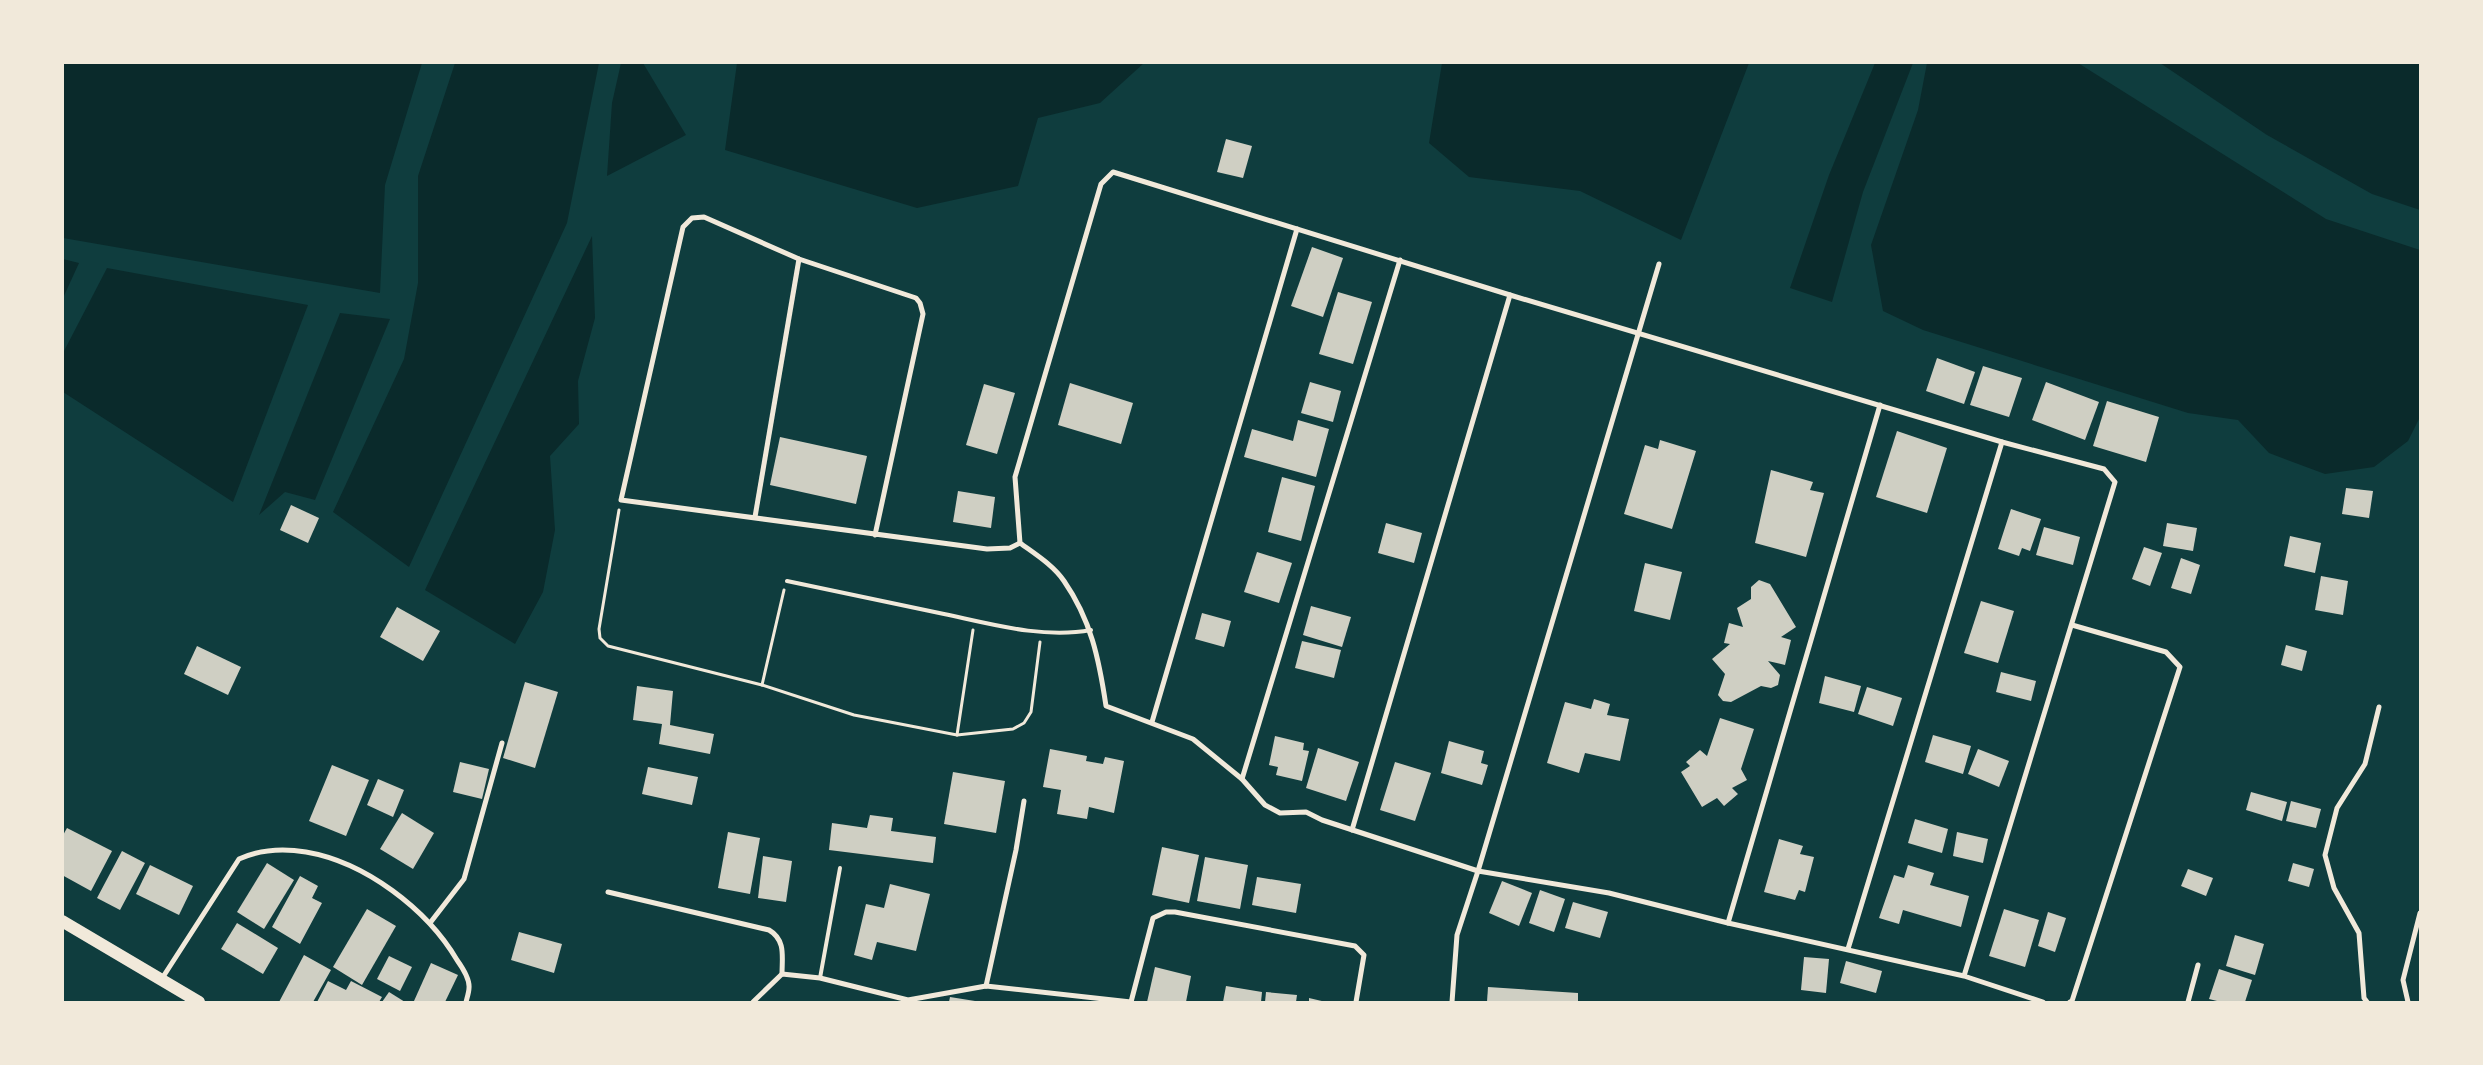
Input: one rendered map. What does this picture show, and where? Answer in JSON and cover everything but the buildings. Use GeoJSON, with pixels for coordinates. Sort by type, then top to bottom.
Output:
{"type":"FeatureCollection","features":[{"type":"Feature","properties":{"kind":"main road"},"geometry":{"type":"LineString","coordinates":[[62,921],[199,1002]]}},
{"type":"Feature","properties":{"kind":"street"},"geometry":{"type":"LineString","coordinates":[[1964,976],[2115,482],[2104,470],[2002,442],[1510,295],[1112,172],[1106,177],[1101,184],[1015,477],[1020,543],[1046,563],[1063,580],[1091,630],[1100,661],[1106,706],[1193,739],[1242,779],[1265,805],[1280,813],[1306,812],[1352,830],[1478,871],[1609,893],[1728,923],[1964,976],[2043,1002]]}},
{"type":"Feature","properties":{"kind":"street"},"geometry":{"type":"LineString","coordinates":[[875,535],[923,308],[916,298],[799,258],[704,217],[692,218],[683,227],[621,500],[755,517],[875,535],[987,550],[1010,548],[1020,543]]}},
{"type":"Feature","properties":{"kind":"street"},"geometry":{"type":"LineString","coordinates":[[1152,722],[1298,229]]}},
{"type":"Feature","properties":{"kind":"street"},"geometry":{"type":"LineString","coordinates":[[755,517],[799,258]]}},
{"type":"Feature","properties":{"kind":"street"},"geometry":{"type":"LineString","coordinates":[[1242,779],[1400,260]]}},
{"type":"Feature","properties":{"kind":"street"},"geometry":{"type":"LineString","coordinates":[[1452,1002],[1457,935],[1478,871],[1659,264]]}},
{"type":"Feature","properties":{"kind":"street"},"geometry":{"type":"LineString","coordinates":[[1352,830],[1510,295]]}},
{"type":"Feature","properties":{"kind":"street"},"geometry":{"type":"LineString","coordinates":[[1728,923],[1880,405]]}},
{"type":"Feature","properties":{"kind":"street"},"geometry":{"type":"LineString","coordinates":[[1848,949],[2002,442]]}},
{"type":"Feature","properties":{"kind":"street"},"geometry":{"type":"LineString","coordinates":[[2070,1002],[2072,1002],[2180,667],[2166,652],[2072,625]]}},
{"type":"Feature","properties":{"kind":"street"},"geometry":{"type":"LineString","coordinates":[[2367,1002],[2364,998],[2359,933],[2334,888],[2325,855],[2337,808],[2365,764],[2379,707]]}},
{"type":"Feature","properties":{"kind":"street"},"geometry":{"type":"LineString","coordinates":[[430,923],[464,879],[502,743]]}},
{"type":"Feature","properties":{"kind":"street"},"geometry":{"type":"LineString","coordinates":[[986,986],[1016,850],[1024,801]]}},
{"type":"Feature","properties":{"kind":"street"},"geometry":{"type":"LineString","coordinates":[[161,980],[239,859],[273,849],[308,852],[344,864],[389,887],[430,923],[450,948],[463,969],[470,986],[466,1002]]}},
{"type":"Feature","properties":{"kind":"street"},"geometry":{"type":"LineString","coordinates":[[608,892],[775,933],[782,944],[782,974],[752,1002]]}},
{"type":"Feature","properties":{"kind":"street"},"geometry":{"type":"LineString","coordinates":[[782,974],[820,978],[908,1000],[986,986],[1131,1002],[1154,918],[1166,912],[1175,912],[1355,946],[1364,955],[1356,1002]]}},
{"type":"Feature","properties":{"kind":"street"},"geometry":{"type":"LineString","coordinates":[[2408,1002],[2403,980],[2420,913]]}},
{"type":"Feature","properties":{"kind":"street"},"geometry":{"type":"LineString","coordinates":[[2188,1002],[2198,965]]}},
{"type":"Feature","properties":{"kind":"lane"},"geometry":{"type":"LineString","coordinates":[[787,581],[1041,632],[1067,635],[1091,630]]}},
{"type":"Feature","properties":{"kind":"lane"},"geometry":{"type":"LineString","coordinates":[[820,978],[840,868]]}},
{"type":"Feature","properties":{"kind":"path"},"geometry":{"type":"LineString","coordinates":[[621,500],[606,576],[599,629],[600,638],[608,646],[762,685],[854,715],[957,735],[1013,729],[1024,723],[1031,712],[1041,632]]}},
{"type":"Feature","properties":{"kind":"path"},"geometry":{"type":"LineString","coordinates":[[762,685],[787,581]]}},
{"type":"Feature","properties":{"kind":"path"},"geometry":{"type":"LineString","coordinates":[[957,735],[974,620]]}},
{"type":"Feature","properties":{"kind":"water"},"geometry":{"type":"Polygon","coordinates":[[[737,62],[1144,63],[1100,103],[1038,118],[1018,186],[917,208],[725,150],[737,62]]]}},
{"type":"Feature","properties":{"kind":"water"},"geometry":{"type":"Polygon","coordinates":[[[1442,62],[1749,63],[1681,240],[1580,191],[1469,177],[1429,143],[1442,62]]]}},
{"type":"Feature","properties":{"kind":"water"},"geometry":{"type":"Polygon","coordinates":[[[62,63],[422,63],[385,185],[380,293],[63,238],[62,63]]]}},
{"type":"Feature","properties":{"kind":"water"},"geometry":{"type":"Polygon","coordinates":[[[455,63],[599,63],[567,223],[409,567],[333,512],[404,359],[418,283],[418,176],[455,63]]]}},
{"type":"Feature","properties":{"kind":"water"},"geometry":{"type":"Polygon","coordinates":[[[621,63],[643,63],[686,135],[607,176],[612,103],[621,63]]]}},
{"type":"Feature","properties":{"kind":"water"},"geometry":{"type":"Polygon","coordinates":[[[1875,63],[1913,63],[1863,192],[1832,302],[1790,288],[1829,175],[1875,63]]]}},
{"type":"Feature","properties":{"kind":"water"},"geometry":{"type":"Polygon","coordinates":[[[1927,63],[2078,63],[2326,219],[2420,250],[2420,417],[2408,441],[2374,467],[2325,474],[2269,453],[2238,420],[2188,413],[1923,330],[1883,311],[1871,245],[1918,110],[1927,63]]]}},
{"type":"Feature","properties":{"kind":"water"},"geometry":{"type":"Polygon","coordinates":[[[2160,63],[2420,63],[2420,210],[2372,194],[2267,135],[2160,63]]]}},
{"type":"Feature","properties":{"kind":"water"},"geometry":{"type":"Polygon","coordinates":[[[592,236],[595,318],[578,381],[579,424],[550,456],[555,530],[543,592],[515,644],[425,590],[592,236]]]}},
{"type":"Feature","properties":{"kind":"water"},"geometry":{"type":"Polygon","coordinates":[[[62,259],[79,263],[63,298],[62,259]]]}},
{"type":"Feature","properties":{"kind":"water"},"geometry":{"type":"Polygon","coordinates":[[[107,268],[308,305],[233,502],[63,392],[63,353],[107,268]]]}},
{"type":"Feature","properties":{"kind":"water"},"geometry":{"type":"Polygon","coordinates":[[[340,313],[390,319],[315,500],[285,492],[259,515],[340,313]]]}}]}
